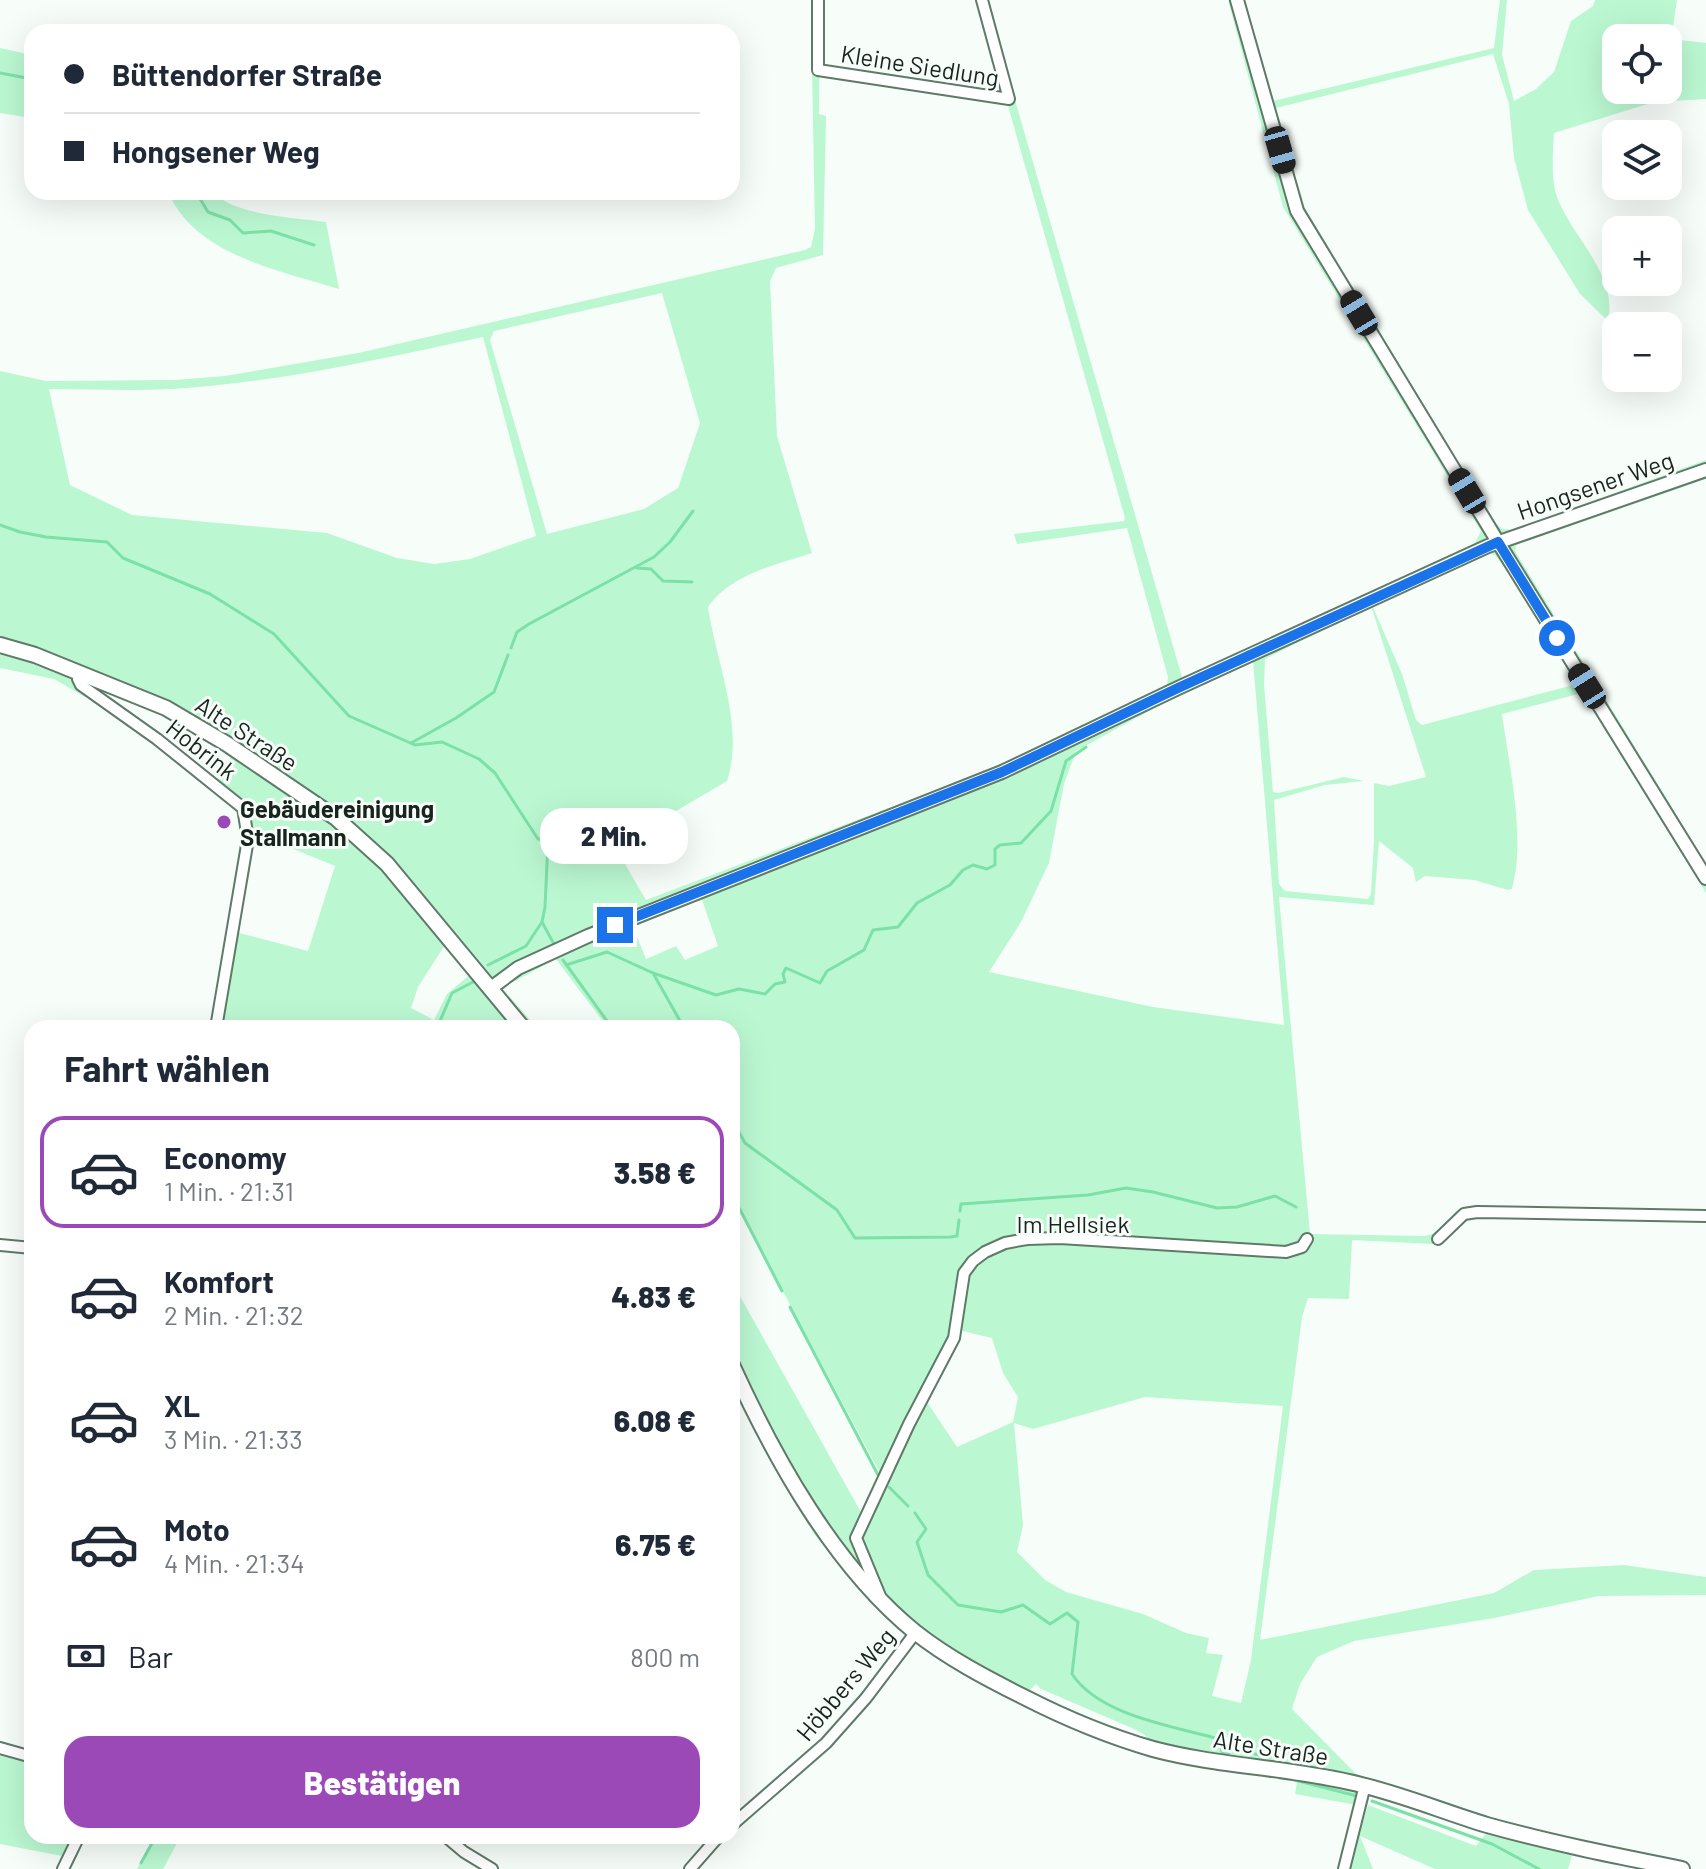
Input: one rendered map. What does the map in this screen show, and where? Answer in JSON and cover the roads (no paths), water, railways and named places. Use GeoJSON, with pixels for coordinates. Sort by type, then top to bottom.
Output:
{"type":"FeatureCollection","features":[{"type":"Feature","properties":{"kind":"main road","name":"Alte Straße"},"geometry":{"type":"LineString","coordinates":[[0,645],[35,655],[166,708],[227,744],[336,818],[387,864],[517,1020]]}},
{"type":"Feature","properties":{"kind":"main road","name":"Alte Straße"},"geometry":{"type":"LineString","coordinates":[[740,1381],[774,1448],[819,1525],[883,1601],[916,1632],[962,1664],[1005,1687],[1120,1738],[1185,1756],[1299,1771],[1365,1785],[1511,1831],[1682,1869]]}},
{"type":"Feature","properties":{"kind":"street","name":"Kleine Siedlung"},"geometry":{"type":"LineString","coordinates":[[818,0],[818,70],[1009,99],[982,0]]}},
{"type":"Feature","properties":{"kind":"street"},"geometry":{"type":"LineString","coordinates":[[1237,0],[1297,211],[1705,875]]}},
{"type":"Feature","properties":{"kind":"street","name":"Hongsener Weg"},"geometry":{"type":"LineString","coordinates":[[491,988],[518,968],[588,936],[1002,772],[1498,542],[1706,470]]}},
{"type":"Feature","properties":{"kind":"street","name":"Hobrink"},"geometry":{"type":"LineString","coordinates":[[80,673],[78,679],[81,685],[157,739],[243,808],[248,839],[217,1020]]}},
{"type":"Feature","properties":{"kind":"street"},"geometry":{"type":"LineString","coordinates":[[1438,1239],[1464,1214],[1477,1212],[1706,1216]]}},
{"type":"Feature","properties":{"kind":"street","name":"Im Hellsiek"},"geometry":{"type":"LineString","coordinates":[[929,1387],[954,1338],[964,1273],[985,1252],[1005,1243],[1060,1238],[1286,1252],[1302,1247],[1307,1239]]}},
{"type":"Feature","properties":{"kind":"street"},"geometry":{"type":"LineString","coordinates":[[0,1245],[24,1247]]}},
{"type":"Feature","properties":{"kind":"street","name":"Alte Straße"},"geometry":{"type":"LineString","coordinates":[[883,1601],[856,1538],[929,1387]]}},
{"type":"Feature","properties":{"kind":"street","name":"Höbbers Weg"},"geometry":{"type":"LineString","coordinates":[[740,1818],[826,1743],[866,1698],[916,1632]]}},
{"type":"Feature","properties":{"kind":"street"},"geometry":{"type":"LineString","coordinates":[[0,1748],[24,1755]]}},
{"type":"Feature","properties":{"kind":"street"},"geometry":{"type":"LineString","coordinates":[[1344,1869],[1365,1785]]}},
{"type":"Feature","properties":{"kind":"street"},"geometry":{"type":"LineString","coordinates":[[63,1869],[75,1844]]}},
{"type":"Feature","properties":{"kind":"street"},"geometry":{"type":"LineString","coordinates":[[454,1844],[492,1869]]}},
{"type":"Feature","properties":{"kind":"street"},"geometry":{"type":"LineString","coordinates":[[690,1869],[712,1844]]}},
{"type":"Feature","properties":{"kind":"waterway"},"geometry":{"type":"LineString","coordinates":[[0,73],[24,78]]}},
{"type":"Feature","properties":{"kind":"waterway"},"geometry":{"type":"LineString","coordinates":[[201,200],[208,212],[230,220],[243,233],[271,231],[314,245]]}},
{"type":"Feature","properties":{"kind":"waterway"},"geometry":{"type":"LineString","coordinates":[[511,648],[517,632],[529,624],[654,557],[670,542],[693,511]]}},
{"type":"Feature","properties":{"kind":"waterway"},"geometry":{"type":"LineString","coordinates":[[0,525],[46,537],[107,542],[123,558],[210,594],[274,634],[349,716],[415,745],[442,742],[479,759],[495,773],[538,839],[548,841],[542,922],[555,946]]}},
{"type":"Feature","properties":{"kind":"waterway"},"geometry":{"type":"LineString","coordinates":[[637,568],[651,569],[663,581],[692,582]]}},
{"type":"Feature","properties":{"kind":"waterway"},"geometry":{"type":"LineString","coordinates":[[411,743],[494,692],[508,655]]}},
{"type":"Feature","properties":{"kind":"waterway"},"geometry":{"type":"LineString","coordinates":[[653,973],[716,995],[739,989],[765,994],[775,984],[785,982],[783,974],[786,968],[820,983],[827,971],[864,950],[873,930],[898,927],[917,903],[950,885],[963,870],[973,865],[987,869],[995,865],[995,849],[1000,845],[1021,843],[1051,811],[1066,761],[1086,747]]}},
{"type":"Feature","properties":{"kind":"waterway"},"geometry":{"type":"LineString","coordinates":[[488,965],[526,946],[542,922]]}},
{"type":"Feature","properties":{"kind":"waterway"},"geometry":{"type":"LineString","coordinates":[[566,965],[607,952],[653,973],[679,1020]]}},
{"type":"Feature","properties":{"kind":"waterway"},"geometry":{"type":"LineString","coordinates":[[563,960],[606,1020]]}},
{"type":"Feature","properties":{"kind":"waterway"},"geometry":{"type":"LineString","coordinates":[[440,1020],[452,993],[475,981]]}},
{"type":"Feature","properties":{"kind":"waterway"},"geometry":{"type":"LineString","coordinates":[[740,1134],[745,1143],[837,1210],[855,1238],[957,1236],[959,1220]]}},
{"type":"Feature","properties":{"kind":"waterway"},"geometry":{"type":"LineString","coordinates":[[960,1211],[961,1204],[1088,1195],[1126,1188],[1217,1208],[1237,1207],[1275,1196],[1296,1207]]}},
{"type":"Feature","properties":{"kind":"waterway"},"geometry":{"type":"LineString","coordinates":[[740,1210],[782,1291]]}},
{"type":"Feature","properties":{"kind":"waterway"},"geometry":{"type":"LineString","coordinates":[[790,1307],[878,1475]]}},
{"type":"Feature","properties":{"kind":"waterway"},"geometry":{"type":"LineString","coordinates":[[889,1487],[908,1506]]}},
{"type":"Feature","properties":{"kind":"waterway"},"geometry":{"type":"LineString","coordinates":[[915,1513],[926,1529],[917,1542],[928,1575],[958,1605],[1001,1612],[1023,1605],[1050,1624],[1067,1613],[1078,1622],[1072,1674],[1084,1688],[1119,1710],[1219,1739],[1222,1752],[1229,1753]]}},
{"type":"Feature","properties":{"kind":"waterway"},"geometry":{"type":"LineString","coordinates":[[1255,1754],[1270,1757]]}},
{"type":"Feature","properties":{"kind":"waterway"},"geometry":{"type":"LineString","coordinates":[[1283,1777],[1357,1796]]}},
{"type":"Feature","properties":{"kind":"waterway"},"geometry":{"type":"LineString","coordinates":[[1372,1801],[1492,1844],[1539,1869]]}},
{"type":"Feature","properties":{"kind":"waterway"},"geometry":{"type":"LineString","coordinates":[[141,1863],[152,1844]]}},
{"type":"Feature","properties":{"kind":"place","name":"Gebäudereinigung Stallmann"},"geometry":{"type":"Point","coordinates":[224,822]}}]}
